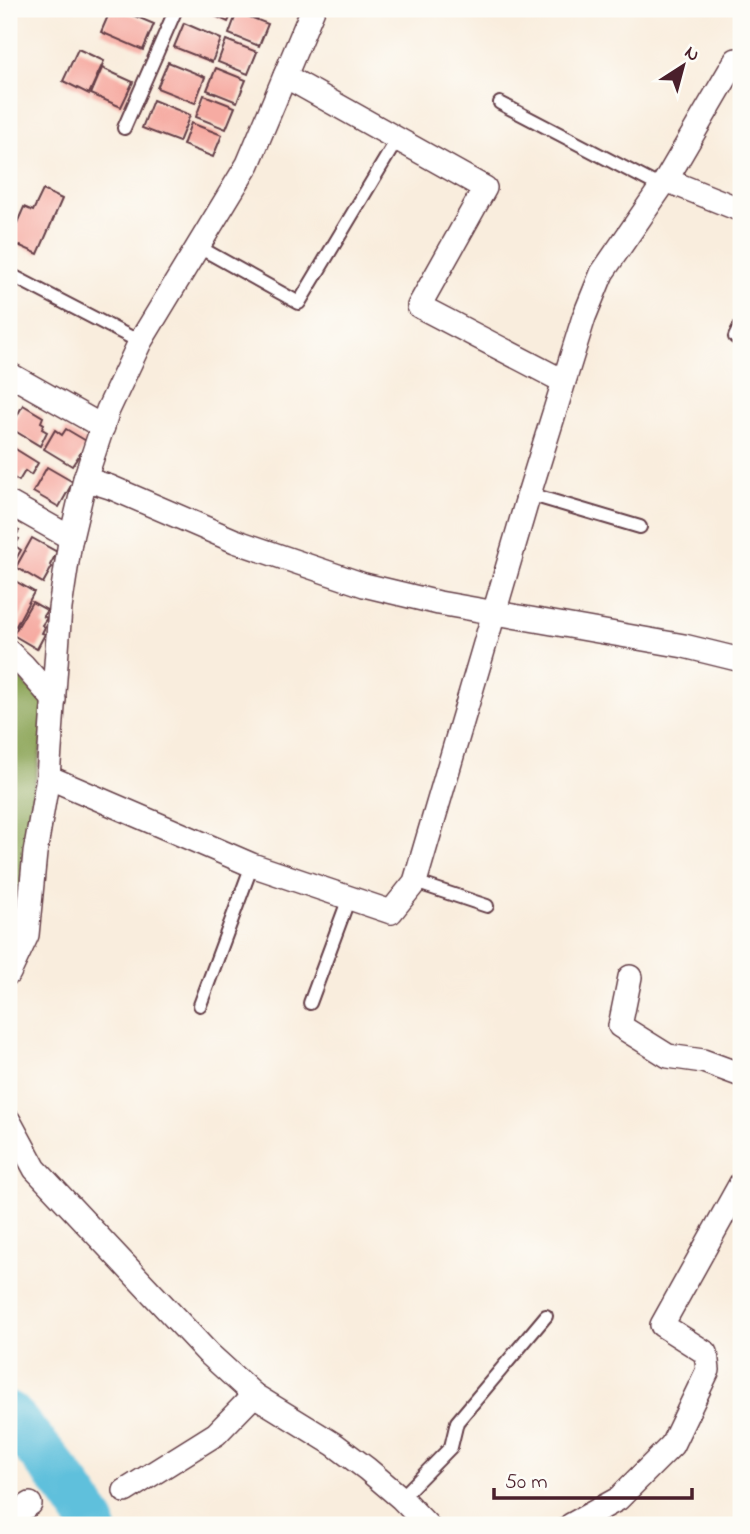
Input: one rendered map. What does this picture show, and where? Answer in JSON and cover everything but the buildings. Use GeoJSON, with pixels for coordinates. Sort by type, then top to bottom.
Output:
{"type":"FeatureCollection","features":[{"type":"Feature","properties":{"kind":"street"},"geometry":{"type":"LineString","coordinates":[[9,973],[27,935],[35,853],[48,777],[60,608],[71,538],[85,479],[108,410],[140,342],[248,164],[313,9]]}},
{"type":"Feature","properties":{"kind":"street"},"geometry":{"type":"LineString","coordinates":[[48,777],[252,865],[391,912],[415,882],[584,317],[602,273],[664,183],[736,60]]}},
{"type":"Feature","properties":{"kind":"street"},"geometry":{"type":"LineString","coordinates":[[285,76],[485,187],[419,306],[563,381]]}},
{"type":"Feature","properties":{"kind":"street"},"geometry":{"type":"LineString","coordinates":[[664,183],[741,210]]}},
{"type":"Feature","properties":{"kind":"street"},"geometry":{"type":"LineString","coordinates":[[9,374],[103,427]]}},
{"type":"Feature","properties":{"kind":"street"},"geometry":{"type":"LineString","coordinates":[[85,479],[110,487],[235,541],[376,588],[439,603],[684,646],[741,660]]}},
{"type":"Feature","properties":{"kind":"street"},"geometry":{"type":"LineString","coordinates":[[9,503],[71,538]]}},
{"type":"Feature","properties":{"kind":"street"},"geometry":{"type":"LineString","coordinates":[[9,652],[54,699]]}},
{"type":"Feature","properties":{"kind":"street"},"geometry":{"type":"LineString","coordinates":[[630,977],[620,1026],[668,1056],[703,1061],[741,1075]]}},
{"type":"Feature","properties":{"kind":"street"},"geometry":{"type":"LineString","coordinates":[[9,1122],[35,1169],[208,1353],[254,1395],[335,1445],[367,1469],[428,1525]]}},
{"type":"Feature","properties":{"kind":"street"},"geometry":{"type":"LineString","coordinates":[[571,1525],[618,1499],[673,1445],[708,1370],[706,1353],[662,1325],[741,1183]]}},
{"type":"Feature","properties":{"kind":"street"},"geometry":{"type":"LineString","coordinates":[[125,1491],[216,1434],[254,1395]]}},
{"type":"Feature","properties":{"kind":"street"},"geometry":{"type":"LineString","coordinates":[[9,1518],[30,1504]]}},
{"type":"Feature","properties":{"kind":"lane"},"geometry":{"type":"LineString","coordinates":[[124,128],[176,9]]}},
{"type":"Feature","properties":{"kind":"lane"},"geometry":{"type":"LineString","coordinates":[[500,103],[664,183]]}},
{"type":"Feature","properties":{"kind":"lane"},"geometry":{"type":"LineString","coordinates":[[197,246],[299,303],[398,138]]}},
{"type":"Feature","properties":{"kind":"lane"},"geometry":{"type":"LineString","coordinates":[[9,274],[140,342]]}},
{"type":"Feature","properties":{"kind":"lane"},"geometry":{"type":"LineString","coordinates":[[741,325],[735,337],[741,339]]}},
{"type":"Feature","properties":{"kind":"lane"},"geometry":{"type":"LineString","coordinates":[[529,494],[640,527]]}},
{"type":"Feature","properties":{"kind":"lane"},"geometry":{"type":"LineString","coordinates":[[200,1005],[252,865]]}},
{"type":"Feature","properties":{"kind":"lane"},"geometry":{"type":"LineString","coordinates":[[415,882],[487,906]]}},
{"type":"Feature","properties":{"kind":"lane"},"geometry":{"type":"LineString","coordinates":[[310,1003],[349,898]]}},
{"type":"Feature","properties":{"kind":"lane"},"geometry":{"type":"LineString","coordinates":[[401,1498],[451,1447],[457,1422],[546,1316]]}},
{"type":"Feature","properties":{"kind":"green space"},"geometry":{"type":"Polygon","coordinates":[[[9,669],[48,705],[22,861],[18,933],[9,954],[9,669]]]}},
{"type":"Feature","properties":{"kind":"waterway"},"geometry":{"type":"LineString","coordinates":[[9,1415],[64,1482],[93,1525]]}}]}
